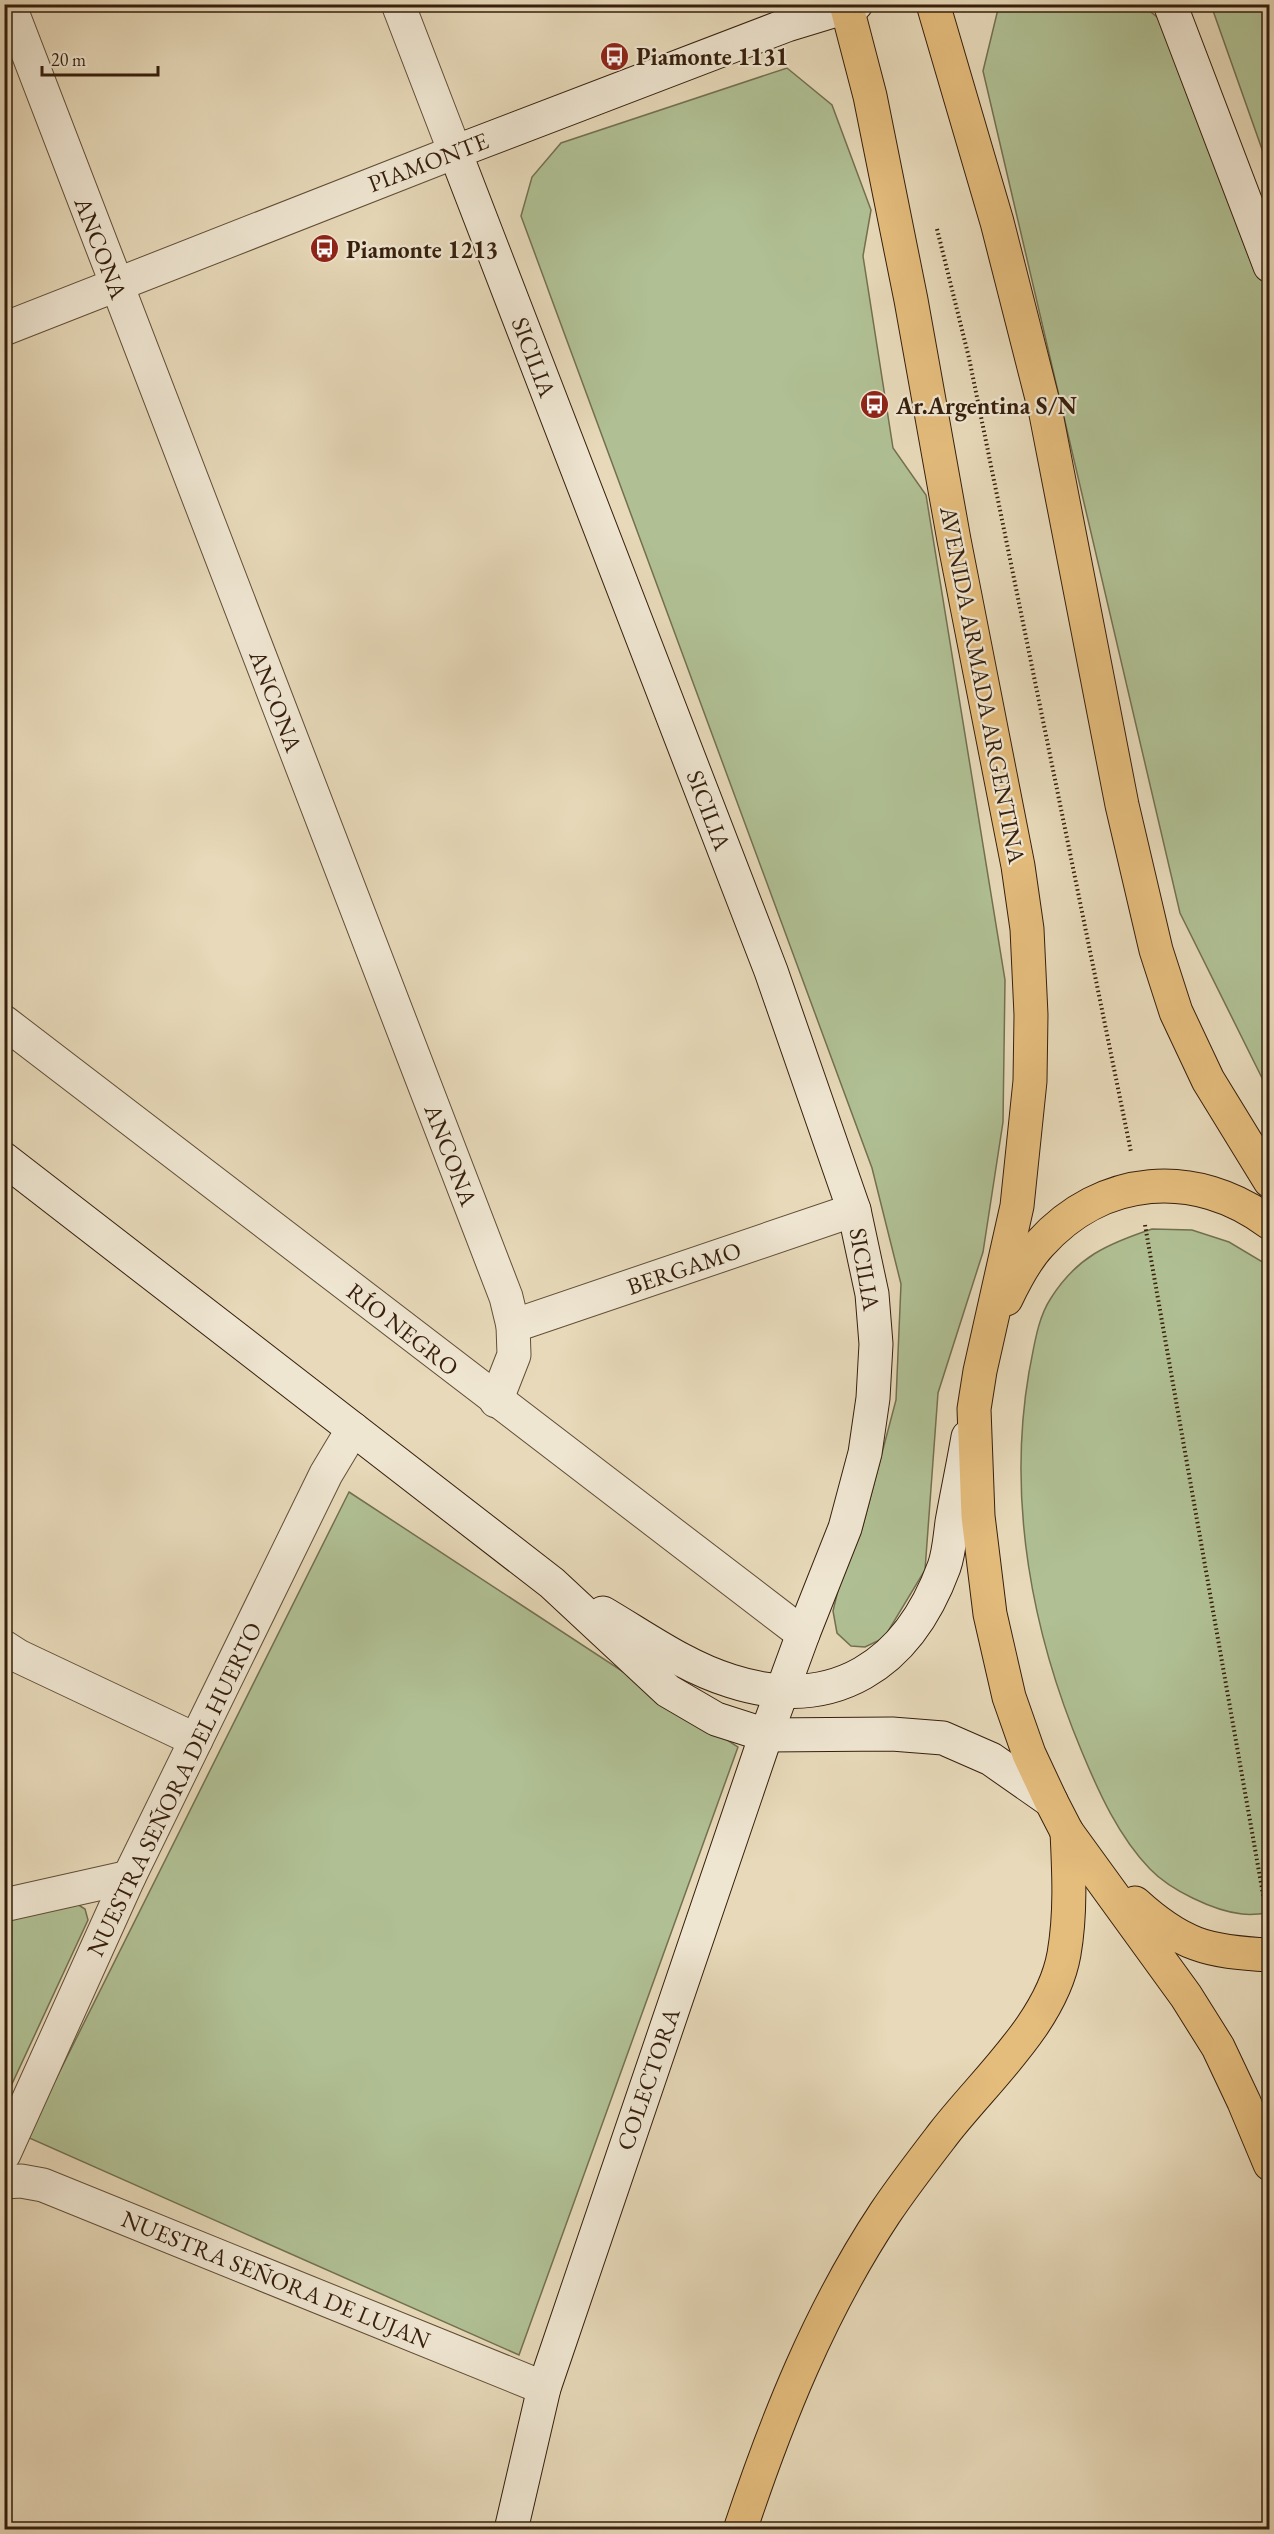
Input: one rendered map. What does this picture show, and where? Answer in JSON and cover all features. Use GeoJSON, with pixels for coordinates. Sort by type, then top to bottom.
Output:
{"type":"FeatureCollection","features":[{"type":"Feature","properties":{"kind":"main road"},"geometry":{"type":"LineString","coordinates":[[933,4],[998,222],[1046,414],[1122,805],[1156,950],[1176,1012],[1208,1080],[1269,1181]]}},
{"type":"Feature","properties":{"kind":"main road","name":"AVENIDA ARMADA ARGENTINA"},"geometry":{"type":"LineString","coordinates":[[849,6],[870,96],[911,300],[963,586],[1018,866],[1027,929],[1031,1015],[1030,1081],[1019,1195],[980,1371],[974,1409],[978,1516],[990,1614],[1010,1696],[1029,1754],[1051,1801],[1067,1832],[1086,1860],[1186,1995],[1218,2047],[1269,2164]]}},
{"type":"Feature","properties":{"kind":"main road","name":"AVENIDA ARMADA ARGENTINA"},"geometry":{"type":"LineString","coordinates":[[980,1371],[998,1317],[1017,1276],[1039,1245],[1069,1217],[1105,1198],[1138,1187],[1181,1186],[1217,1194],[1259,1215],[1269,1223]]}},
{"type":"Feature","properties":{"kind":"main road"},"geometry":{"type":"LineString","coordinates":[[740,2529],[766,2452],[801,2365],[844,2281],[885,2213],[944,2133],[1029,2030],[1052,1993],[1064,1956],[1070,1904],[1067,1832]]}},
{"type":"Feature","properties":{"kind":"main road","name":"AVENIDA ARMADA ARGENTINA"},"geometry":{"type":"LineString","coordinates":[[1086,1860],[1160,1926],[1195,1945],[1237,1954],[1269,1955]]}},
{"type":"Feature","properties":{"kind":"street","name":"ANCONA"},"geometry":{"type":"LineString","coordinates":[[9,4],[506,1297],[513,1326],[514,1355],[496,1401]]}},
{"type":"Feature","properties":{"kind":"street","name":"SICILIA"},"geometry":{"type":"LineString","coordinates":[[398,4],[771,971],[854,1210],[872,1294],[876,1344],[873,1398],[865,1453],[845,1528],[803,1634]]}},
{"type":"Feature","properties":{"kind":"street"},"geometry":{"type":"LineString","coordinates":[[1170,4],[1269,266]]}},
{"type":"Feature","properties":{"kind":"street","name":"PIAMONTE"},"geometry":{"type":"LineString","coordinates":[[4,329],[455,152],[783,15],[849,6]]}},
{"type":"Feature","properties":{"kind":"street","name":"RÍO NEGRO"},"geometry":{"type":"LineString","coordinates":[[4,1022],[803,1634]]}},
{"type":"Feature","properties":{"kind":"street"},"geometry":{"type":"LineString","coordinates":[[4,1159],[552,1583],[668,1691],[716,1719],[766,1736],[892,1734],[943,1738],[991,1759],[1051,1801]]}},
{"type":"Feature","properties":{"kind":"street","name":"BERGAMO"},"geometry":{"type":"LineString","coordinates":[[513,1326],[854,1210]]}},
{"type":"Feature","properties":{"kind":"street"},"geometry":{"type":"LineString","coordinates":[[552,1583],[682,1660],[730,1681],[781,1692],[813,1691],[849,1681],[892,1654],[926,1609],[945,1565],[974,1409]]}},
{"type":"Feature","properties":{"kind":"street","name":"NUESTRA SEÑORA DEL HUERTO"},"geometry":{"type":"LineString","coordinates":[[4,2154],[129,1876],[326,1474],[353,1429]]}},
{"type":"Feature","properties":{"kind":"street","name":"COLECTORA"},"geometry":{"type":"LineString","coordinates":[[511,2529],[544,2388],[781,1692],[803,1634]]}},
{"type":"Feature","properties":{"kind":"street"},"geometry":{"type":"LineString","coordinates":[[4,1647],[18,1656],[196,1740]]}},
{"type":"Feature","properties":{"kind":"street"},"geometry":{"type":"LineString","coordinates":[[4,1905],[129,1876]]}},
{"type":"Feature","properties":{"kind":"street","name":"NUESTRA SEÑORA DE LUJAN"},"geometry":{"type":"LineString","coordinates":[[4,2182],[21,2181],[43,2185],[544,2388]]}},
{"type":"Feature","properties":{"kind":"path"},"geometry":{"type":"LineString","coordinates":[[936,223],[969,358],[1138,1187],[1267,1918]]}},
{"type":"Feature","properties":{"kind":"green space"},"geometry":{"type":"Polygon","coordinates":[[[999,5],[1142,5],[1167,25],[1269,298],[1269,1092],[1180,913],[983,71],[999,5]]]}},
{"type":"Feature","properties":{"kind":"green space"},"geometry":{"type":"Polygon","coordinates":[[[1211,5],[1269,5],[1269,169],[1211,5]]]}},
{"type":"Feature","properties":{"kind":"green space"},"geometry":{"type":"Polygon","coordinates":[[[787,68],[832,105],[871,210],[863,256],[893,448],[926,495],[1005,980],[1003,1122],[983,1252],[938,1393],[925,1570],[884,1638],[865,1647],[851,1646],[837,1633],[833,1611],[840,1582],[862,1529],[896,1400],[901,1284],[872,1168],[521,216],[532,177],[561,143],[787,68]]]}},
{"type":"Feature","properties":{"kind":"green space"},"geometry":{"type":"Polygon","coordinates":[[[1152,1229],[1192,1230],[1229,1242],[1266,1264],[1269,1269],[1269,1913],[1231,1912],[1206,1904],[1181,1892],[1150,1869],[1119,1829],[1095,1783],[1064,1707],[1037,1613],[1028,1566],[1021,1469],[1023,1420],[1029,1372],[1042,1315],[1061,1284],[1083,1262],[1121,1240],[1152,1229]]]}},
{"type":"Feature","properties":{"kind":"green space"},"geometry":{"type":"Polygon","coordinates":[[[349,1492],[738,1747],[519,2355],[27,2137],[349,1492]]]}},
{"type":"Feature","properties":{"kind":"green space"},"geometry":{"type":"Polygon","coordinates":[[[74,1902],[85,1909],[88,1920],[5,2099],[5,1919],[74,1902]]]}},
{"type":"Feature","properties":{"kind":"place","name":"Piamonte 1131"},"geometry":{"type":"Point","coordinates":[615,56]}},
{"type":"Feature","properties":{"kind":"place","name":"Piamonte 1213"},"geometry":{"type":"Point","coordinates":[325,249]}},
{"type":"Feature","properties":{"kind":"place","name":"Ar.Argentina S/N"},"geometry":{"type":"Point","coordinates":[875,405]}}]}
